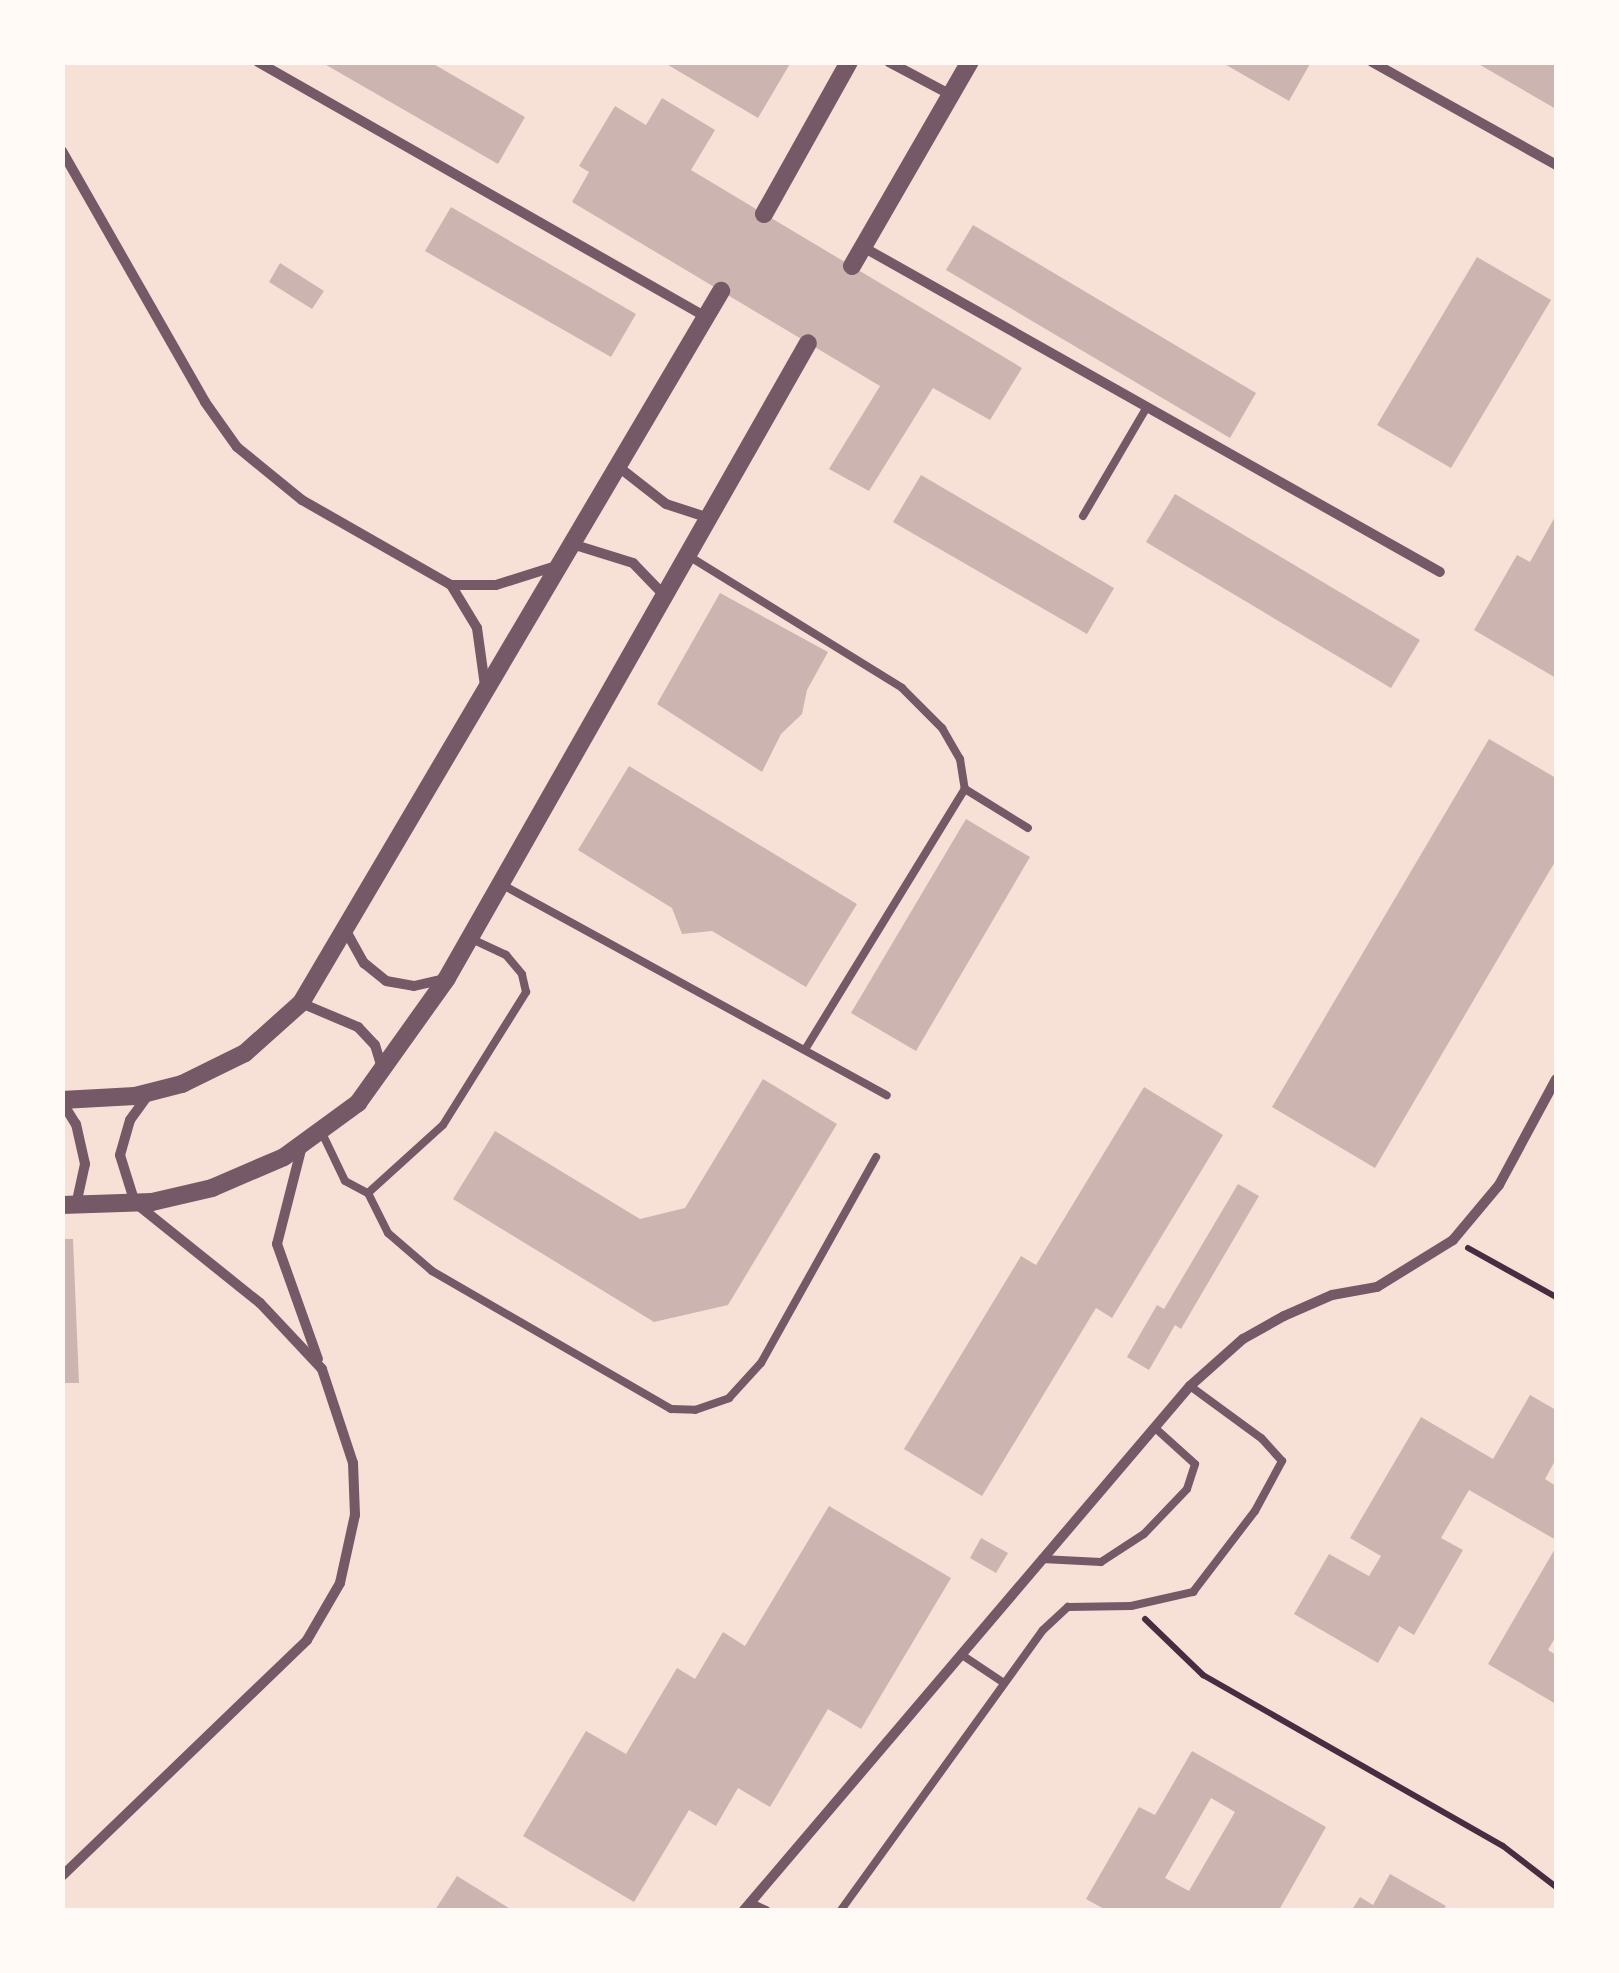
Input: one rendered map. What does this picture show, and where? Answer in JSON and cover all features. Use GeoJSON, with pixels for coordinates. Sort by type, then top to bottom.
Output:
{"type":"FeatureCollection","features":[{"type":"Feature","properties":{"kind":"street"},"geometry":{"type":"LineString","coordinates":[[258,62],[706,317]]}},
{"type":"Feature","properties":{"kind":"street"},"geometry":{"type":"LineString","coordinates":[[764,214],[849,62]]}},
{"type":"Feature","properties":{"kind":"street"},"geometry":{"type":"LineString","coordinates":[[888,62],[951,95]]}},
{"type":"Feature","properties":{"kind":"street"},"geometry":{"type":"LineString","coordinates":[[852,266],[970,62]]}},
{"type":"Feature","properties":{"kind":"street"},"geometry":{"type":"LineString","coordinates":[[1372,62],[1556,165]]}},
{"type":"Feature","properties":{"kind":"street"},"geometry":{"type":"LineString","coordinates":[[62,150],[205,402],[238,446],[302,500],[451,585],[477,628],[485,690]]}},
{"type":"Feature","properties":{"kind":"street"},"geometry":{"type":"LineString","coordinates":[[862,247],[1440,572]]}},
{"type":"Feature","properties":{"kind":"street"},"geometry":{"type":"LineString","coordinates":[[720,291],[620,468],[556,566],[301,1003],[236,1058],[149,1094],[62,1101],[85,1164],[69,1205],[135,1204],[212,1188],[322,1133],[382,1074],[446,978],[662,592],[808,343]]}},
{"type":"Feature","properties":{"kind":"street"},"geometry":{"type":"LineString","coordinates":[[620,468],[666,504],[706,517]]}},
{"type":"Feature","properties":{"kind":"street"},"geometry":{"type":"LineString","coordinates":[[572,544],[633,563],[662,592]]}},
{"type":"Feature","properties":{"kind":"street"},"geometry":{"type":"LineString","coordinates":[[451,585],[496,585],[556,566]]}},
{"type":"Feature","properties":{"kind":"street"},"geometry":{"type":"LineString","coordinates":[[346,931],[364,963],[386,981],[414,986],[446,978]]}},
{"type":"Feature","properties":{"kind":"street"},"geometry":{"type":"LineString","coordinates":[[301,1003],[358,1027],[375,1045],[382,1074]]}},
{"type":"Feature","properties":{"kind":"street"},"geometry":{"type":"LineString","coordinates":[[748,1906],[1190,1386],[1243,1339],[1284,1316],[1332,1295],[1378,1287],[1454,1240],[1500,1185],[1556,1079]]}},
{"type":"Feature","properties":{"kind":"street"},"geometry":{"type":"LineString","coordinates":[[149,1094],[130,1120],[120,1155],[135,1204],[270,1312],[322,1368]]}},
{"type":"Feature","properties":{"kind":"street"},"geometry":{"type":"LineString","coordinates":[[62,1876],[272,1680],[326,1614],[348,1558],[357,1488],[322,1368],[278,1244],[302,1146]]}},
{"type":"Feature","properties":{"kind":"lane"},"geometry":{"type":"LineString","coordinates":[[1083,516],[1147,407]]}},
{"type":"Feature","properties":{"kind":"lane"},"geometry":{"type":"LineString","coordinates":[[685,553],[902,688],[942,728],[960,759],[964,789],[806,1048]]}},
{"type":"Feature","properties":{"kind":"lane"},"geometry":{"type":"LineString","coordinates":[[964,789],[1028,828]]}},
{"type":"Feature","properties":{"kind":"lane"},"geometry":{"type":"LineString","coordinates":[[500,883],[887,1094]]}},
{"type":"Feature","properties":{"kind":"lane"},"geometry":{"type":"LineString","coordinates":[[368,1193],[411,1160],[443,1124],[526,992],[522,974],[506,956],[468,938]]}},
{"type":"Feature","properties":{"kind":"lane"},"geometry":{"type":"LineString","coordinates":[[322,1133],[345,1181],[368,1193],[388,1234],[432,1272],[671,1409],[695,1410],[729,1398],[761,1363],[876,1157]]}},
{"type":"Feature","properties":{"kind":"lane"},"geometry":{"type":"LineString","coordinates":[[841,1910],[1004,1683],[1068,1607],[1131,1606],[1193,1592],[1255,1511],[1282,1462],[1261,1438],[1190,1386]]}},
{"type":"Feature","properties":{"kind":"lane"},"geometry":{"type":"LineString","coordinates":[[1040,1559],[1101,1562],[1144,1534],[1187,1489],[1195,1464],[1154,1427]]}},
{"type":"Feature","properties":{"kind":"lane"},"geometry":{"type":"LineString","coordinates":[[962,1655],[1004,1683]]}},
{"type":"Feature","properties":{"kind":"lane"},"geometry":{"type":"LineString","coordinates":[[748,1906],[766,1910]]}},
{"type":"Feature","properties":{"kind":"path"},"geometry":{"type":"LineString","coordinates":[[1454,1240],[1556,1297]]}},
{"type":"Feature","properties":{"kind":"path"},"geometry":{"type":"LineString","coordinates":[[1131,1606],[1203,1675],[1503,1846],[1556,1888]]}},
{"type":"Feature","properties":{"kind":"building"},"geometry":{"type":"Polygon","coordinates":[[[321,62],[430,62],[525,117],[498,164],[321,62]]]}},
{"type":"Feature","properties":{"kind":"building"},"geometry":{"type":"Polygon","coordinates":[[[663,62],[791,62],[758,118],[663,62]]]}},
{"type":"Feature","properties":{"kind":"building"},"geometry":{"type":"Polygon","coordinates":[[[1221,62],[1311,62],[1289,101],[1221,62]]]}},
{"type":"Feature","properties":{"kind":"building"},"geometry":{"type":"Polygon","coordinates":[[[1475,62],[1556,62],[1556,109],[1475,62]]]}},
{"type":"Feature","properties":{"kind":"building"},"geometry":{"type":"Polygon","coordinates":[[[662,98],[715,130],[691,170],[1022,368],[990,420],[933,388],[869,491],[829,469],[880,386],[572,202],[589,172],[579,166],[615,106],[646,125],[662,98]]]}},
{"type":"Feature","properties":{"kind":"building"},"geometry":{"type":"Polygon","coordinates":[[[451,207],[636,314],[611,357],[425,251],[451,207]]]}},
{"type":"Feature","properties":{"kind":"building"},"geometry":{"type":"Polygon","coordinates":[[[973,225],[1256,393],[1230,438],[946,270],[973,225]]]}},
{"type":"Feature","properties":{"kind":"building"},"geometry":{"type":"Polygon","coordinates":[[[1477,257],[1551,300],[1451,468],[1377,425],[1477,257]]]}},
{"type":"Feature","properties":{"kind":"building"},"geometry":{"type":"Polygon","coordinates":[[[280,263],[324,291],[312,309],[269,282],[280,263]]]}},
{"type":"Feature","properties":{"kind":"building"},"geometry":{"type":"Polygon","coordinates":[[[921,475],[1114,588],[1087,634],[893,522],[921,475]]]}},
{"type":"Feature","properties":{"kind":"building"},"geometry":{"type":"Polygon","coordinates":[[[1175,494],[1420,640],[1391,688],[1146,542],[1175,494]]]}},
{"type":"Feature","properties":{"kind":"building"},"geometry":{"type":"Polygon","coordinates":[[[1556,515],[1556,678],[1474,630],[1517,555],[1530,562],[1556,515]]]}},
{"type":"Feature","properties":{"kind":"building"},"geometry":{"type":"Polygon","coordinates":[[[720,593],[828,652],[807,690],[802,714],[781,734],[762,772],[657,704],[720,593]]]}},
{"type":"Feature","properties":{"kind":"building"},"geometry":{"type":"Polygon","coordinates":[[[1489,739],[1556,778],[1556,860],[1375,1168],[1272,1107],[1489,739]]]}},
{"type":"Feature","properties":{"kind":"building"},"geometry":{"type":"Polygon","coordinates":[[[629,766],[857,904],[806,987],[712,931],[682,934],[672,908],[578,850],[629,766]]]}},
{"type":"Feature","properties":{"kind":"building"},"geometry":{"type":"Polygon","coordinates":[[[966,819],[1030,857],[916,1051],[851,1013],[966,819]]]}},
{"type":"Feature","properties":{"kind":"building"},"geometry":{"type":"Polygon","coordinates":[[[763,1079],[837,1124],[728,1305],[654,1322],[453,1199],[495,1131],[640,1219],[685,1208],[763,1079]]]}},
{"type":"Feature","properties":{"kind":"building"},"geometry":{"type":"Polygon","coordinates":[[[1144,1087],[1223,1135],[1112,1318],[1096,1308],[982,1496],[904,1449],[1021,1256],[1036,1265],[1144,1087]]]}},
{"type":"Feature","properties":{"kind":"building"},"geometry":{"type":"Polygon","coordinates":[[[1238,1184],[1259,1196],[1181,1329],[1175,1325],[1149,1370],[1127,1357],[1157,1305],[1164,1309],[1238,1184]]]}},
{"type":"Feature","properties":{"kind":"building"},"geometry":{"type":"Polygon","coordinates":[[[62,1239],[73,1239],[79,1383],[62,1383],[62,1239]]]}},
{"type":"Feature","properties":{"kind":"building"},"geometry":{"type":"Polygon","coordinates":[[[1530,1395],[1556,1410],[1556,1459],[1545,1479],[1556,1486],[1556,1540],[1469,1490],[1441,1538],[1463,1550],[1414,1635],[1399,1626],[1378,1663],[1294,1614],[1329,1554],[1369,1576],[1381,1556],[1350,1538],[1421,1417],[1493,1459],[1530,1395]]]}},
{"type":"Feature","properties":{"kind":"building"},"geometry":{"type":"Polygon","coordinates":[[[829,1506],[951,1578],[861,1729],[828,1709],[770,1807],[738,1788],[716,1826],[689,1810],[634,1902],[523,1836],[586,1731],[626,1754],[677,1668],[695,1679],[723,1632],[745,1646],[829,1506]]]}},
{"type":"Feature","properties":{"kind":"building"},"geometry":{"type":"Polygon","coordinates":[[[981,1538],[1008,1553],[996,1573],[970,1558],[981,1538]]]}},
{"type":"Feature","properties":{"kind":"building"},"geometry":{"type":"Polygon","coordinates":[[[1556,1547],[1556,1636],[1548,1650],[1556,1655],[1556,1704],[1488,1664],[1556,1547]]]}},
{"type":"Feature","properties":{"kind":"building"},"geometry":{"type":"Polygon","coordinates":[[[1192,1751],[1326,1827],[1279,1910],[1106,1910],[1086,1899],[1139,1807],[1155,1815],[1192,1751]],[[1211,1798],[1165,1878],[1189,1891],[1235,1812],[1211,1798]]]}},
{"type":"Feature","properties":{"kind":"building"},"geometry":{"type":"Polygon","coordinates":[[[1390,1874],[1446,1906],[1443,1910],[1352,1910],[1360,1897],[1373,1905],[1390,1874]]]}},
{"type":"Feature","properties":{"kind":"building"},"geometry":{"type":"Polygon","coordinates":[[[457,1876],[512,1910],[435,1910],[457,1876]]]}}]}
